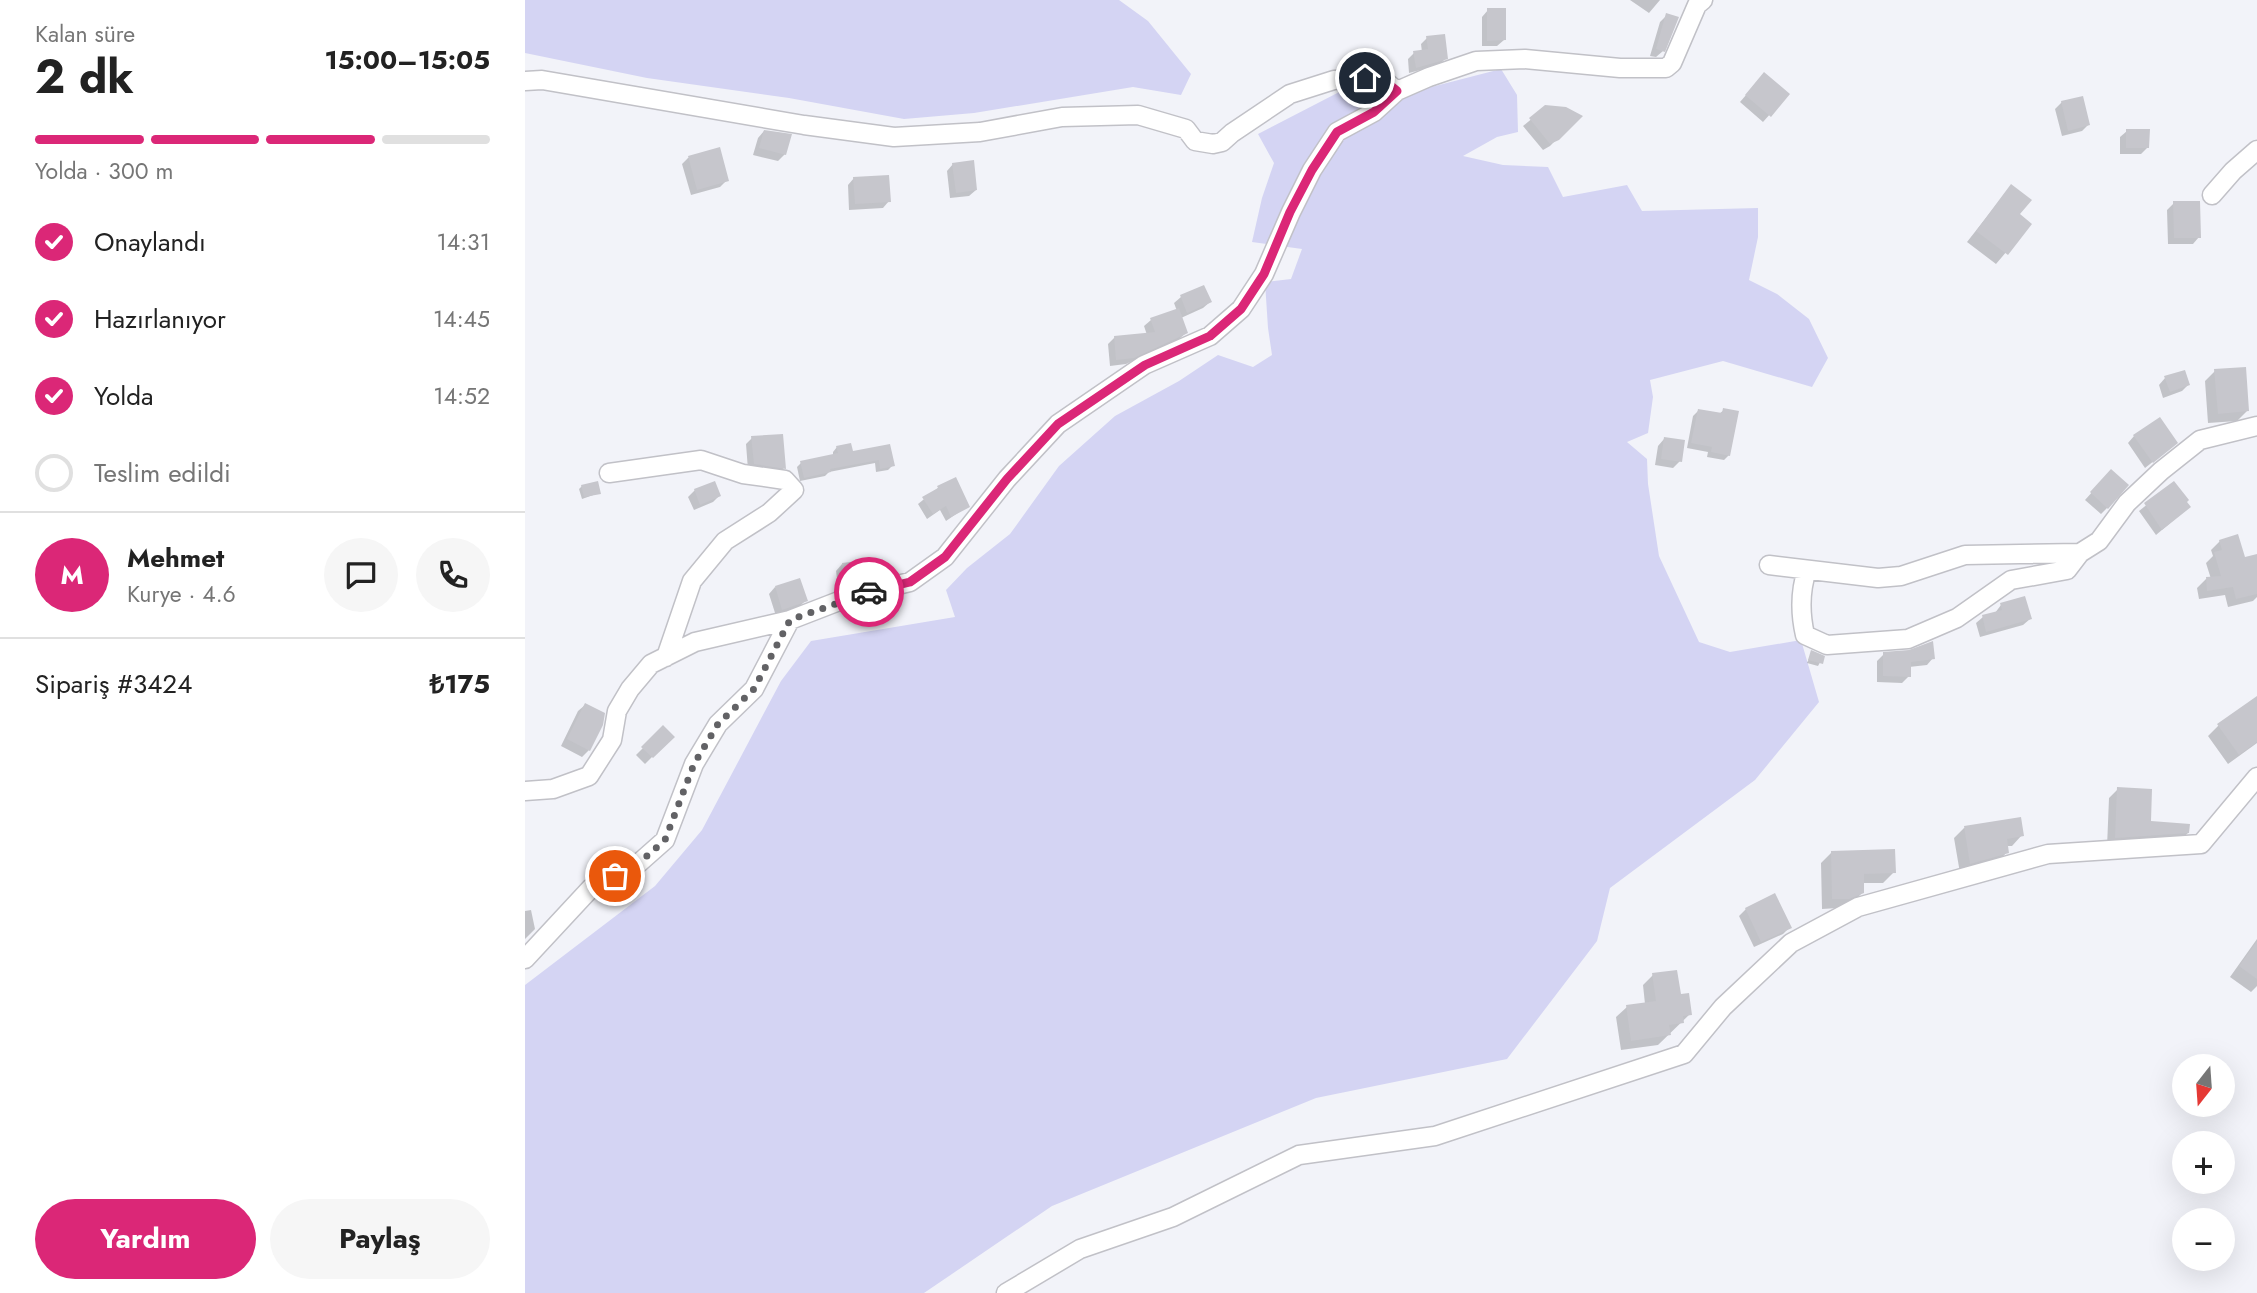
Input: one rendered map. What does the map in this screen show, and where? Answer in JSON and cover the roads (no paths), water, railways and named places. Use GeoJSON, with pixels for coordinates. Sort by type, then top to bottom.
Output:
{"type":"FeatureCollection","features":[{"type":"Feature","properties":{"kind":"street"},"geometry":{"type":"LineString","coordinates":[[525,790],[553,789],[589,776],[612,740],[617,711],[630,689],[651,664],[695,642],[790,620],[852,596],[910,582],[945,557],[1007,479],[1058,424],[1145,365],[1210,336],[1241,309],[1264,274],[1290,212],[1312,170],[1337,132],[1374,112],[1397,91],[1476,61],[1525,59],[1620,68],[1666,68],[1672,63],[1697,5],[1703,0]]}},
{"type":"Feature","properties":{"kind":"street"},"geometry":{"type":"LineString","coordinates":[[525,81],[542,80],[804,125],[894,137],[980,132],[1062,117],[1138,115],[1186,129],[1195,141],[1213,144],[1222,142],[1290,94],[1334,80],[1365,78],[1385,81],[1397,91]]}},
{"type":"Feature","properties":{"kind":"street"},"geometry":{"type":"LineString","coordinates":[[2212,195],[2233,171],[2257,150]]}},
{"type":"Feature","properties":{"kind":"street"},"geometry":{"type":"LineString","coordinates":[[1807,570],[1802,584],[1802,620],[1805,635],[1827,645],[1908,639],[1957,618],[2011,580],[2067,570],[2080,553],[2099,541],[2127,503],[2200,440],[2257,425]]}},
{"type":"Feature","properties":{"kind":"street"},"geometry":{"type":"LineString","coordinates":[[608,473],[701,460],[743,474],[785,480],[794,490],[769,513],[725,541],[692,581],[666,657]]}},
{"type":"Feature","properties":{"kind":"street"},"geometry":{"type":"LineString","coordinates":[[1769,565],[1889,577],[1901,576],[1965,555],[2080,553]]}},
{"type":"Feature","properties":{"kind":"street"},"geometry":{"type":"LineString","coordinates":[[525,958],[591,888],[639,863],[665,840],[694,764],[718,724],[754,689],[790,620]]}},
{"type":"Feature","properties":{"kind":"street"},"geometry":{"type":"LineString","coordinates":[[1006,1293],[1080,1249],[1173,1217],[1299,1155],[1435,1136],[1684,1054],[1723,1007],[1791,943],[1859,907],[2048,854],[2201,844],[2257,777]]}}]}
